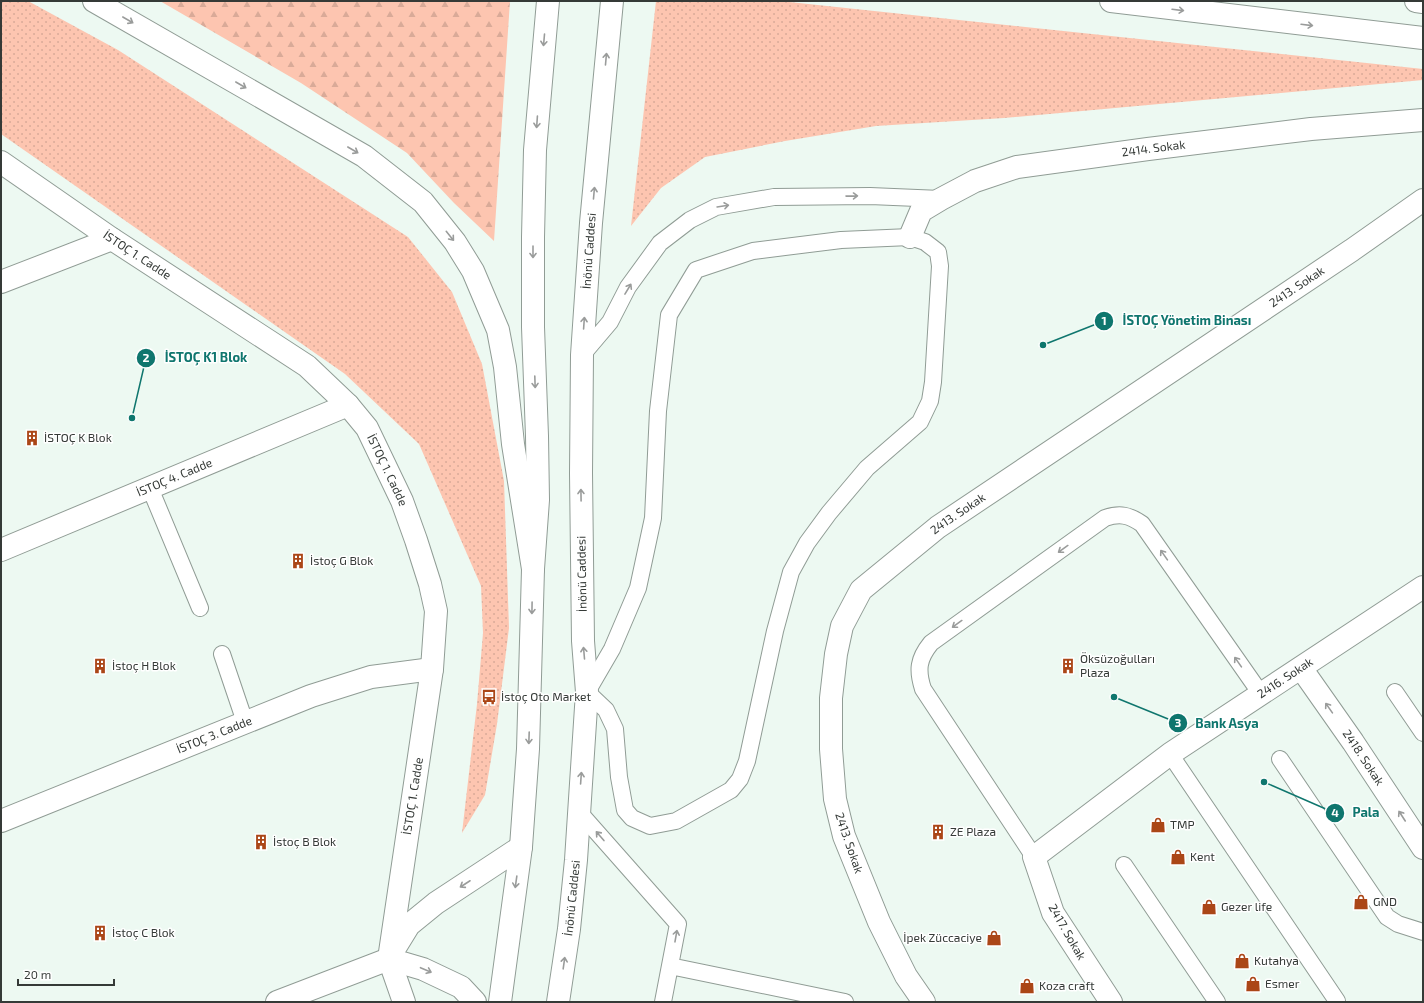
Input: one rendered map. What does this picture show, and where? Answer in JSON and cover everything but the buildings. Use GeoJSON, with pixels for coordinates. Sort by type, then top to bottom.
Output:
{"type":"FeatureCollection","features":[{"type":"Feature","properties":{"kind":"main road"},"geometry":{"type":"LineString","coordinates":[[94,1],[364,156],[423,202],[455,242],[473,271],[498,330],[505,367],[513,444],[533,569]]}},
{"type":"Feature","properties":{"kind":"main road"},"geometry":{"type":"LineString","coordinates":[[500,1002],[521,846],[528,749],[533,569],[538,500],[538,436],[533,327],[535,150],[548,1]]}},
{"type":"Feature","properties":{"kind":"main road","name":"İnönü Caddesi"},"geometry":{"type":"LineString","coordinates":[[558,1002],[569,929],[587,692],[583,642],[581,473],[582,355],[591,223],[612,1]]}},
{"type":"Feature","properties":{"kind":"main road"},"geometry":{"type":"LineString","coordinates":[[1111,1],[1423,38]]}},
{"type":"Feature","properties":{"kind":"main road"},"geometry":{"type":"LineString","coordinates":[[1416,1],[1423,2]]}},
{"type":"Feature","properties":{"kind":"main road","name":"2414. Sokak"},"geometry":{"type":"LineString","coordinates":[[910,237],[921,211],[975,181],[1017,167],[1311,129],[1423,120]]}},
{"type":"Feature","properties":{"kind":"main road","name":"İSTOÇ 1. Cadde"},"geometry":{"type":"LineString","coordinates":[[1,162],[112,239],[307,366],[348,406],[367,428],[402,501],[430,584],[436,611],[432,669],[389,959]]}},
{"type":"Feature","properties":{"kind":"main road","name":"2413. Sokak"},"geometry":{"type":"LineString","coordinates":[[924,1002],[906,976],[879,922],[844,836],[835,799],[831,748],[831,698],[836,654],[842,626],[861,590],[938,527],[1352,250],[1423,200]]}},
{"type":"Feature","properties":{"kind":"main road"},"geometry":{"type":"LineString","coordinates":[[1,282],[112,239]]}},
{"type":"Feature","properties":{"kind":"main road","name":"İSTOÇ 4. Cadde"},"geometry":{"type":"LineString","coordinates":[[1,550],[348,406]]}},
{"type":"Feature","properties":{"kind":"main road","name":"2416. Sokak"},"geometry":{"type":"LineString","coordinates":[[1034,857],[1090,812],[1170,754],[1423,586]]}},
{"type":"Feature","properties":{"kind":"main road","name":"2418. Sokak"},"geometry":{"type":"LineString","coordinates":[[1301,668],[1353,742],[1423,848]]}},
{"type":"Feature","properties":{"kind":"main road","name":"İSTOÇ 3. Cadde"},"geometry":{"type":"LineString","coordinates":[[1,820],[311,696],[371,677],[432,669]]}},
{"type":"Feature","properties":{"kind":"main road"},"geometry":{"type":"LineString","coordinates":[[404,1002],[389,959],[409,925],[436,903],[521,846]]}},
{"type":"Feature","properties":{"kind":"main road","name":"2417. Sokak"},"geometry":{"type":"LineString","coordinates":[[1034,857],[1053,913],[1111,1002]]}},
{"type":"Feature","properties":{"kind":"main road"},"geometry":{"type":"LineString","coordinates":[[277,1002],[389,959],[424,968],[461,987],[475,1002]]}},
{"type":"Feature","properties":{"kind":"lane"},"geometry":{"type":"LineString","coordinates":[[582,355],[610,322],[628,287],[660,243],[690,220],[716,207],[774,197],[870,196],[941,199]]}},
{"type":"Feature","properties":{"kind":"lane"},"geometry":{"type":"LineString","coordinates":[[910,237],[925,242],[938,252],[940,266],[933,382],[930,401],[920,422],[867,468],[828,513],[806,543],[791,572],[775,631],[747,761],[740,779],[731,790],[676,822],[650,826],[632,818],[626,810],[619,777],[615,729],[606,710],[587,692],[612,649],[638,588],[653,518],[658,411],[669,315],[696,270],[753,251],[841,240],[910,237]]}},
{"type":"Feature","properties":{"kind":"lane"},"geometry":{"type":"LineString","coordinates":[[150,488],[200,608]]}},
{"type":"Feature","properties":{"kind":"lane"},"geometry":{"type":"LineString","coordinates":[[1034,857],[923,689],[919,677],[919,664],[923,653],[937,638],[1106,518],[1114,515],[1123,516],[1133,518],[1142,524],[1261,694]]}},
{"type":"Feature","properties":{"kind":"lane"},"geometry":{"type":"LineString","coordinates":[[222,654],[245,722]]}},
{"type":"Feature","properties":{"kind":"lane"},"geometry":{"type":"LineString","coordinates":[[1395,692],[1423,733]]}},
{"type":"Feature","properties":{"kind":"lane"},"geometry":{"type":"LineString","coordinates":[[1170,754],[1339,1002]]}},
{"type":"Feature","properties":{"kind":"lane"},"geometry":{"type":"LineString","coordinates":[[1280,759],[1387,917],[1398,924],[1423,932]]}},
{"type":"Feature","properties":{"kind":"lane"},"geometry":{"type":"LineString","coordinates":[[579,812],[678,924],[664,1002]]}},
{"type":"Feature","properties":{"kind":"lane"},"geometry":{"type":"LineString","coordinates":[[1124,865],[1217,1002]]}},
{"type":"Feature","properties":{"kind":"lane"},"geometry":{"type":"LineString","coordinates":[[670,966],[845,1002]]}},
{"type":"Feature","properties":{"kind":"green space"},"geometry":{"type":"Polygon","coordinates":[[[1,1],[28,1],[118,50],[408,237],[452,292],[482,364],[504,481],[509,628],[497,724],[485,795],[462,833],[477,704],[483,633],[481,586],[419,444],[345,374],[1,134],[1,1]]]}},
{"type":"Feature","properties":{"kind":"green space"},"geometry":{"type":"Polygon","coordinates":[[[160,1],[510,1],[494,241],[454,203],[407,153],[301,83],[160,1]]]}},
{"type":"Feature","properties":{"kind":"green space"},"geometry":{"type":"Polygon","coordinates":[[[656,1],[780,1],[1423,69],[1423,80],[1004,118],[876,126],[785,141],[705,157],[661,188],[631,226],[656,1]]]}},
{"type":"Feature","properties":{"kind":"place","name":"İSTOÇ Yönetim Binası"},"geometry":{"type":"Point","coordinates":[1043,345]}},
{"type":"Feature","properties":{"kind":"place","name":"İSTOÇ K1 Blok"},"geometry":{"type":"Point","coordinates":[132,418]}},
{"type":"Feature","properties":{"kind":"place","name":"İSTOÇ K Blok"},"geometry":{"type":"Point","coordinates":[32,438]}},
{"type":"Feature","properties":{"kind":"place","name":"İstoç G Blok"},"geometry":{"type":"Point","coordinates":[298,561]}},
{"type":"Feature","properties":{"kind":"place","name":"İstoç H Blok"},"geometry":{"type":"Point","coordinates":[100,666]}},
{"type":"Feature","properties":{"kind":"place","name":"Öksüzoğulları Plaza"},"geometry":{"type":"Point","coordinates":[1068,666]}},
{"type":"Feature","properties":{"kind":"place","name":"İstoç Oto Market"},"geometry":{"type":"Point","coordinates":[489,697]}},
{"type":"Feature","properties":{"kind":"place","name":"Bank Asya"},"geometry":{"type":"Point","coordinates":[1114,697]}},
{"type":"Feature","properties":{"kind":"place","name":"Pala"},"geometry":{"type":"Point","coordinates":[1264,782]}},
{"type":"Feature","properties":{"kind":"place","name":"TMP"},"geometry":{"type":"Point","coordinates":[1158,825]}},
{"type":"Feature","properties":{"kind":"place","name":"ZE Plaza"},"geometry":{"type":"Point","coordinates":[938,832]}},
{"type":"Feature","properties":{"kind":"place","name":"İstoç B Blok"},"geometry":{"type":"Point","coordinates":[261,842]}},
{"type":"Feature","properties":{"kind":"place","name":"Kent"},"geometry":{"type":"Point","coordinates":[1178,857]}},
{"type":"Feature","properties":{"kind":"place","name":"GND"},"geometry":{"type":"Point","coordinates":[1361,902]}},
{"type":"Feature","properties":{"kind":"place","name":"Gezer life"},"geometry":{"type":"Point","coordinates":[1209,907]}},
{"type":"Feature","properties":{"kind":"place","name":"İstoç C Blok"},"geometry":{"type":"Point","coordinates":[100,933]}},
{"type":"Feature","properties":{"kind":"place","name":"İpek Züccaciye"},"geometry":{"type":"Point","coordinates":[994,938]}},
{"type":"Feature","properties":{"kind":"place","name":"Kutahya"},"geometry":{"type":"Point","coordinates":[1242,961]}},
{"type":"Feature","properties":{"kind":"place","name":"Esmer"},"geometry":{"type":"Point","coordinates":[1253,984]}},
{"type":"Feature","properties":{"kind":"place","name":"Koza craft"},"geometry":{"type":"Point","coordinates":[1027,986]}}]}
